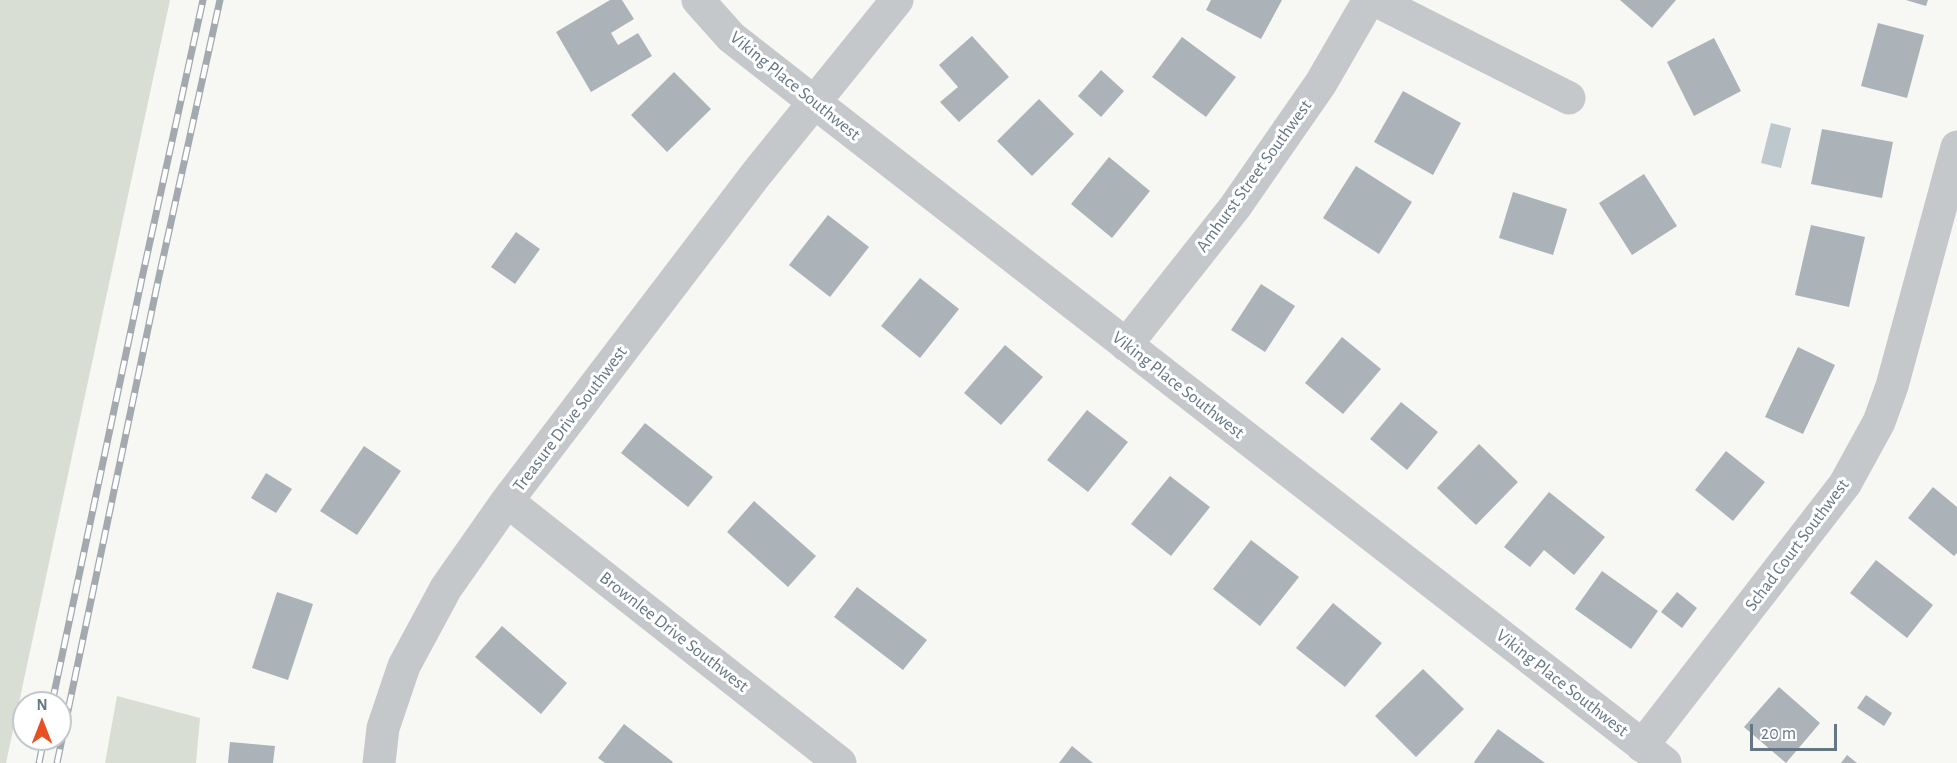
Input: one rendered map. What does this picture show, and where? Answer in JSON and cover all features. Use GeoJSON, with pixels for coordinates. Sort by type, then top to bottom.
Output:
{"type":"FeatureCollection","features":[{"type":"Feature","properties":{"kind":"street","name":"Viking Place Southwest"},"geometry":{"type":"LineString","coordinates":[[698,0],[731,37],[1653,754]]}},
{"type":"Feature","properties":{"kind":"street","name":"Treasure Drive Southwest"},"geometry":{"type":"LineString","coordinates":[[379,763],[383,728],[405,666],[446,588],[507,501],[750,183],[897,0]]}},
{"type":"Feature","properties":{"kind":"street","name":"Amhurst Street Southwest"},"geometry":{"type":"LineString","coordinates":[[1126,345],[1242,197],[1322,83],[1370,0]]}},
{"type":"Feature","properties":{"kind":"street"},"geometry":{"type":"LineString","coordinates":[[1375,0],[1569,98]]}},
{"type":"Feature","properties":{"kind":"street","name":"Schad Court Southwest"},"geometry":{"type":"LineString","coordinates":[[1653,754],[1845,484],[1879,422],[1892,386],[1957,147]]}},
{"type":"Feature","properties":{"kind":"street","name":"Brownlee Drive Southwest"},"geometry":{"type":"LineString","coordinates":[[507,501],[840,763]]}},
{"type":"Feature","properties":{"kind":"shaded area"},"geometry":{"type":"Polygon","coordinates":[[[0,0],[170,0],[21,691],[12,691],[12,735],[6,763],[0,763],[0,0]]]}},
{"type":"Feature","properties":{"kind":"shaded area"},"geometry":{"type":"Polygon","coordinates":[[[1771,123],[1791,128],[1781,168],[1761,163],[1771,123]]]}},
{"type":"Feature","properties":{"kind":"shaded area"},"geometry":{"type":"Polygon","coordinates":[[[117,696],[200,718],[196,763],[105,763],[117,696]]]}},
{"type":"Feature","properties":{"kind":"building"},"geometry":{"type":"Polygon","coordinates":[[[610,0],[622,0],[634,19],[611,33],[618,45],[638,33],[652,56],[591,92],[556,32],[610,0]]]}},
{"type":"Feature","properties":{"kind":"building"},"geometry":{"type":"Polygon","coordinates":[[[1211,0],[1282,0],[1261,39],[1206,10],[1211,0]]]}},
{"type":"Feature","properties":{"kind":"building"},"geometry":{"type":"Polygon","coordinates":[[[1620,0],[1676,0],[1652,28],[1620,0]]]}},
{"type":"Feature","properties":{"kind":"building"},"geometry":{"type":"Polygon","coordinates":[[[1906,0],[1928,0],[1926,6],[1906,0]]]}},
{"type":"Feature","properties":{"kind":"building"},"geometry":{"type":"Polygon","coordinates":[[[1878,23],[1924,35],[1907,98],[1861,86],[1878,23]]]}},
{"type":"Feature","properties":{"kind":"building"},"geometry":{"type":"Polygon","coordinates":[[[972,36],[1009,77],[959,122],[940,102],[958,87],[939,65],[972,36]]]}},
{"type":"Feature","properties":{"kind":"building"},"geometry":{"type":"Polygon","coordinates":[[[1182,37],[1236,77],[1206,117],[1152,77],[1182,37]]]}},
{"type":"Feature","properties":{"kind":"building"},"geometry":{"type":"Polygon","coordinates":[[[1714,38],[1741,91],[1694,116],[1667,62],[1714,38]]]}},
{"type":"Feature","properties":{"kind":"building"},"geometry":{"type":"Polygon","coordinates":[[[1101,70],[1124,91],[1101,117],[1078,96],[1101,70]]]}},
{"type":"Feature","properties":{"kind":"building"},"geometry":{"type":"Polygon","coordinates":[[[674,72],[711,109],[667,152],[631,115],[674,72]]]}},
{"type":"Feature","properties":{"kind":"building"},"geometry":{"type":"Polygon","coordinates":[[[1403,91],[1461,123],[1433,175],[1374,142],[1403,91]]]}},
{"type":"Feature","properties":{"kind":"building"},"geometry":{"type":"Polygon","coordinates":[[[1039,99],[1074,134],[1032,176],[997,141],[1039,99]]]}},
{"type":"Feature","properties":{"kind":"building"},"geometry":{"type":"Polygon","coordinates":[[[1822,129],[1893,142],[1882,198],[1811,184],[1822,129]]]}},
{"type":"Feature","properties":{"kind":"building"},"geometry":{"type":"Polygon","coordinates":[[[1109,157],[1150,191],[1112,238],[1071,204],[1109,157]]]}},
{"type":"Feature","properties":{"kind":"building"},"geometry":{"type":"Polygon","coordinates":[[[1356,166],[1412,202],[1379,254],[1323,218],[1356,166]]]}},
{"type":"Feature","properties":{"kind":"building"},"geometry":{"type":"Polygon","coordinates":[[[1644,174],[1677,226],[1632,255],[1599,203],[1644,174]]]}},
{"type":"Feature","properties":{"kind":"building"},"geometry":{"type":"Polygon","coordinates":[[[1513,192],[1567,209],[1553,255],[1499,238],[1513,192]]]}},
{"type":"Feature","properties":{"kind":"building"},"geometry":{"type":"Polygon","coordinates":[[[828,215],[869,247],[830,297],[789,265],[828,215]]]}},
{"type":"Feature","properties":{"kind":"building"},"geometry":{"type":"Polygon","coordinates":[[[1811,225],[1865,237],[1849,307],[1795,295],[1811,225]]]}},
{"type":"Feature","properties":{"kind":"building"},"geometry":{"type":"Polygon","coordinates":[[[516,232],[540,249],[515,284],[491,267],[516,232]]]}},
{"type":"Feature","properties":{"kind":"building"},"geometry":{"type":"Polygon","coordinates":[[[920,278],[959,309],[920,358],[881,326],[920,278]]]}},
{"type":"Feature","properties":{"kind":"building"},"geometry":{"type":"Polygon","coordinates":[[[1261,284],[1295,306],[1265,352],[1231,330],[1261,284]]]}},
{"type":"Feature","properties":{"kind":"building"},"geometry":{"type":"Polygon","coordinates":[[[1342,337],[1381,369],[1343,414],[1305,383],[1342,337]]]}},
{"type":"Feature","properties":{"kind":"building"},"geometry":{"type":"Polygon","coordinates":[[[1005,345],[1043,377],[1001,425],[964,393],[1005,345]]]}},
{"type":"Feature","properties":{"kind":"building"},"geometry":{"type":"Polygon","coordinates":[[[1798,347],[1835,365],[1803,434],[1765,417],[1798,347]]]}},
{"type":"Feature","properties":{"kind":"building"},"geometry":{"type":"Polygon","coordinates":[[[1401,402],[1438,432],[1407,470],[1370,439],[1401,402]]]}},
{"type":"Feature","properties":{"kind":"building"},"geometry":{"type":"Polygon","coordinates":[[[1087,410],[1128,442],[1088,492],[1047,460],[1087,410]]]}},
{"type":"Feature","properties":{"kind":"building"},"geometry":{"type":"Polygon","coordinates":[[[645,423],[713,477],[688,507],[621,453],[645,423]]]}},
{"type":"Feature","properties":{"kind":"building"},"geometry":{"type":"Polygon","coordinates":[[[1479,444],[1518,482],[1476,525],[1437,488],[1479,444]]]}},
{"type":"Feature","properties":{"kind":"building"},"geometry":{"type":"Polygon","coordinates":[[[364,446],[401,471],[357,535],[320,511],[364,446]]]}},
{"type":"Feature","properties":{"kind":"building"},"geometry":{"type":"Polygon","coordinates":[[[1726,451],[1765,482],[1733,521],[1695,490],[1726,451]]]}},
{"type":"Feature","properties":{"kind":"building"},"geometry":{"type":"Polygon","coordinates":[[[266,473],[292,489],[276,513],[251,498],[266,473]]]}},
{"type":"Feature","properties":{"kind":"building"},"geometry":{"type":"Polygon","coordinates":[[[1170,476],[1210,507],[1171,556],[1131,524],[1170,476]]]}},
{"type":"Feature","properties":{"kind":"building"},"geometry":{"type":"Polygon","coordinates":[[[1933,487],[1957,507],[1957,553],[1954,556],[1908,518],[1933,487]]]}},
{"type":"Feature","properties":{"kind":"building"},"geometry":{"type":"Polygon","coordinates":[[[1549,492],[1605,537],[1574,575],[1544,550],[1530,567],[1504,547],[1549,492]]]}},
{"type":"Feature","properties":{"kind":"building"},"geometry":{"type":"Polygon","coordinates":[[[754,501],[816,556],[788,587],[727,532],[754,501]]]}},
{"type":"Feature","properties":{"kind":"building"},"geometry":{"type":"Polygon","coordinates":[[[1251,540],[1299,577],[1260,626],[1213,589],[1251,540]]]}},
{"type":"Feature","properties":{"kind":"building"},"geometry":{"type":"Polygon","coordinates":[[[1876,560],[1933,605],[1907,638],[1850,593],[1876,560]]]}},
{"type":"Feature","properties":{"kind":"building"},"geometry":{"type":"Polygon","coordinates":[[[1602,571],[1658,611],[1631,649],[1575,609],[1602,571]]]}},
{"type":"Feature","properties":{"kind":"building"},"geometry":{"type":"Polygon","coordinates":[[[857,587],[927,640],[903,670],[834,617],[857,587]]]}},
{"type":"Feature","properties":{"kind":"building"},"geometry":{"type":"Polygon","coordinates":[[[277,592],[313,604],[288,680],[252,668],[277,592]]]}},
{"type":"Feature","properties":{"kind":"building"},"geometry":{"type":"Polygon","coordinates":[[[1677,592],[1697,608],[1682,628],[1661,612],[1677,592]]]}},
{"type":"Feature","properties":{"kind":"building"},"geometry":{"type":"Polygon","coordinates":[[[1333,603],[1382,643],[1345,687],[1296,648],[1333,603]]]}},
{"type":"Feature","properties":{"kind":"building"},"geometry":{"type":"Polygon","coordinates":[[[502,626],[567,683],[541,714],[475,657],[502,626]]]}},
{"type":"Feature","properties":{"kind":"building"},"geometry":{"type":"Polygon","coordinates":[[[1423,669],[1464,709],[1416,757],[1375,716],[1423,669]]]}},
{"type":"Feature","properties":{"kind":"building"},"geometry":{"type":"Polygon","coordinates":[[[1779,687],[1820,723],[1786,763],[1744,727],[1779,687]]]}},
{"type":"Feature","properties":{"kind":"building"},"geometry":{"type":"Polygon","coordinates":[[[1866,695],[1892,713],[1884,726],[1857,708],[1866,695]]]}},
{"type":"Feature","properties":{"kind":"building"},"geometry":{"type":"Polygon","coordinates":[[[624,724],[673,762],[605,763],[598,758],[624,724]]]}},
{"type":"Feature","properties":{"kind":"building"},"geometry":{"type":"Polygon","coordinates":[[[1498,729],[1545,763],[1475,763],[1498,729]]]}},
{"type":"Feature","properties":{"kind":"building"},"geometry":{"type":"Polygon","coordinates":[[[230,742],[275,746],[273,763],[228,763],[230,742]]]}},
{"type":"Feature","properties":{"kind":"building"},"geometry":{"type":"Polygon","coordinates":[[[1072,746],[1093,763],[1059,763],[1072,746]]]}},
{"type":"Feature","properties":{"kind":"building"},"geometry":{"type":"Polygon","coordinates":[[[1847,755],[1857,763],[1841,763],[1847,755]]]}},
{"type":"Feature","properties":{"kind":"railway"},"geometry":{"type":"LineString","coordinates":[[55,691],[203,0]]}},
{"type":"Feature","properties":{"kind":"railway"},"geometry":{"type":"LineString","coordinates":[[57,763],[158,281],[220,0]]}},
{"type":"Feature","properties":{"kind":"railway"},"geometry":{"type":"LineString","coordinates":[[39,763],[42,751]]}}]}
